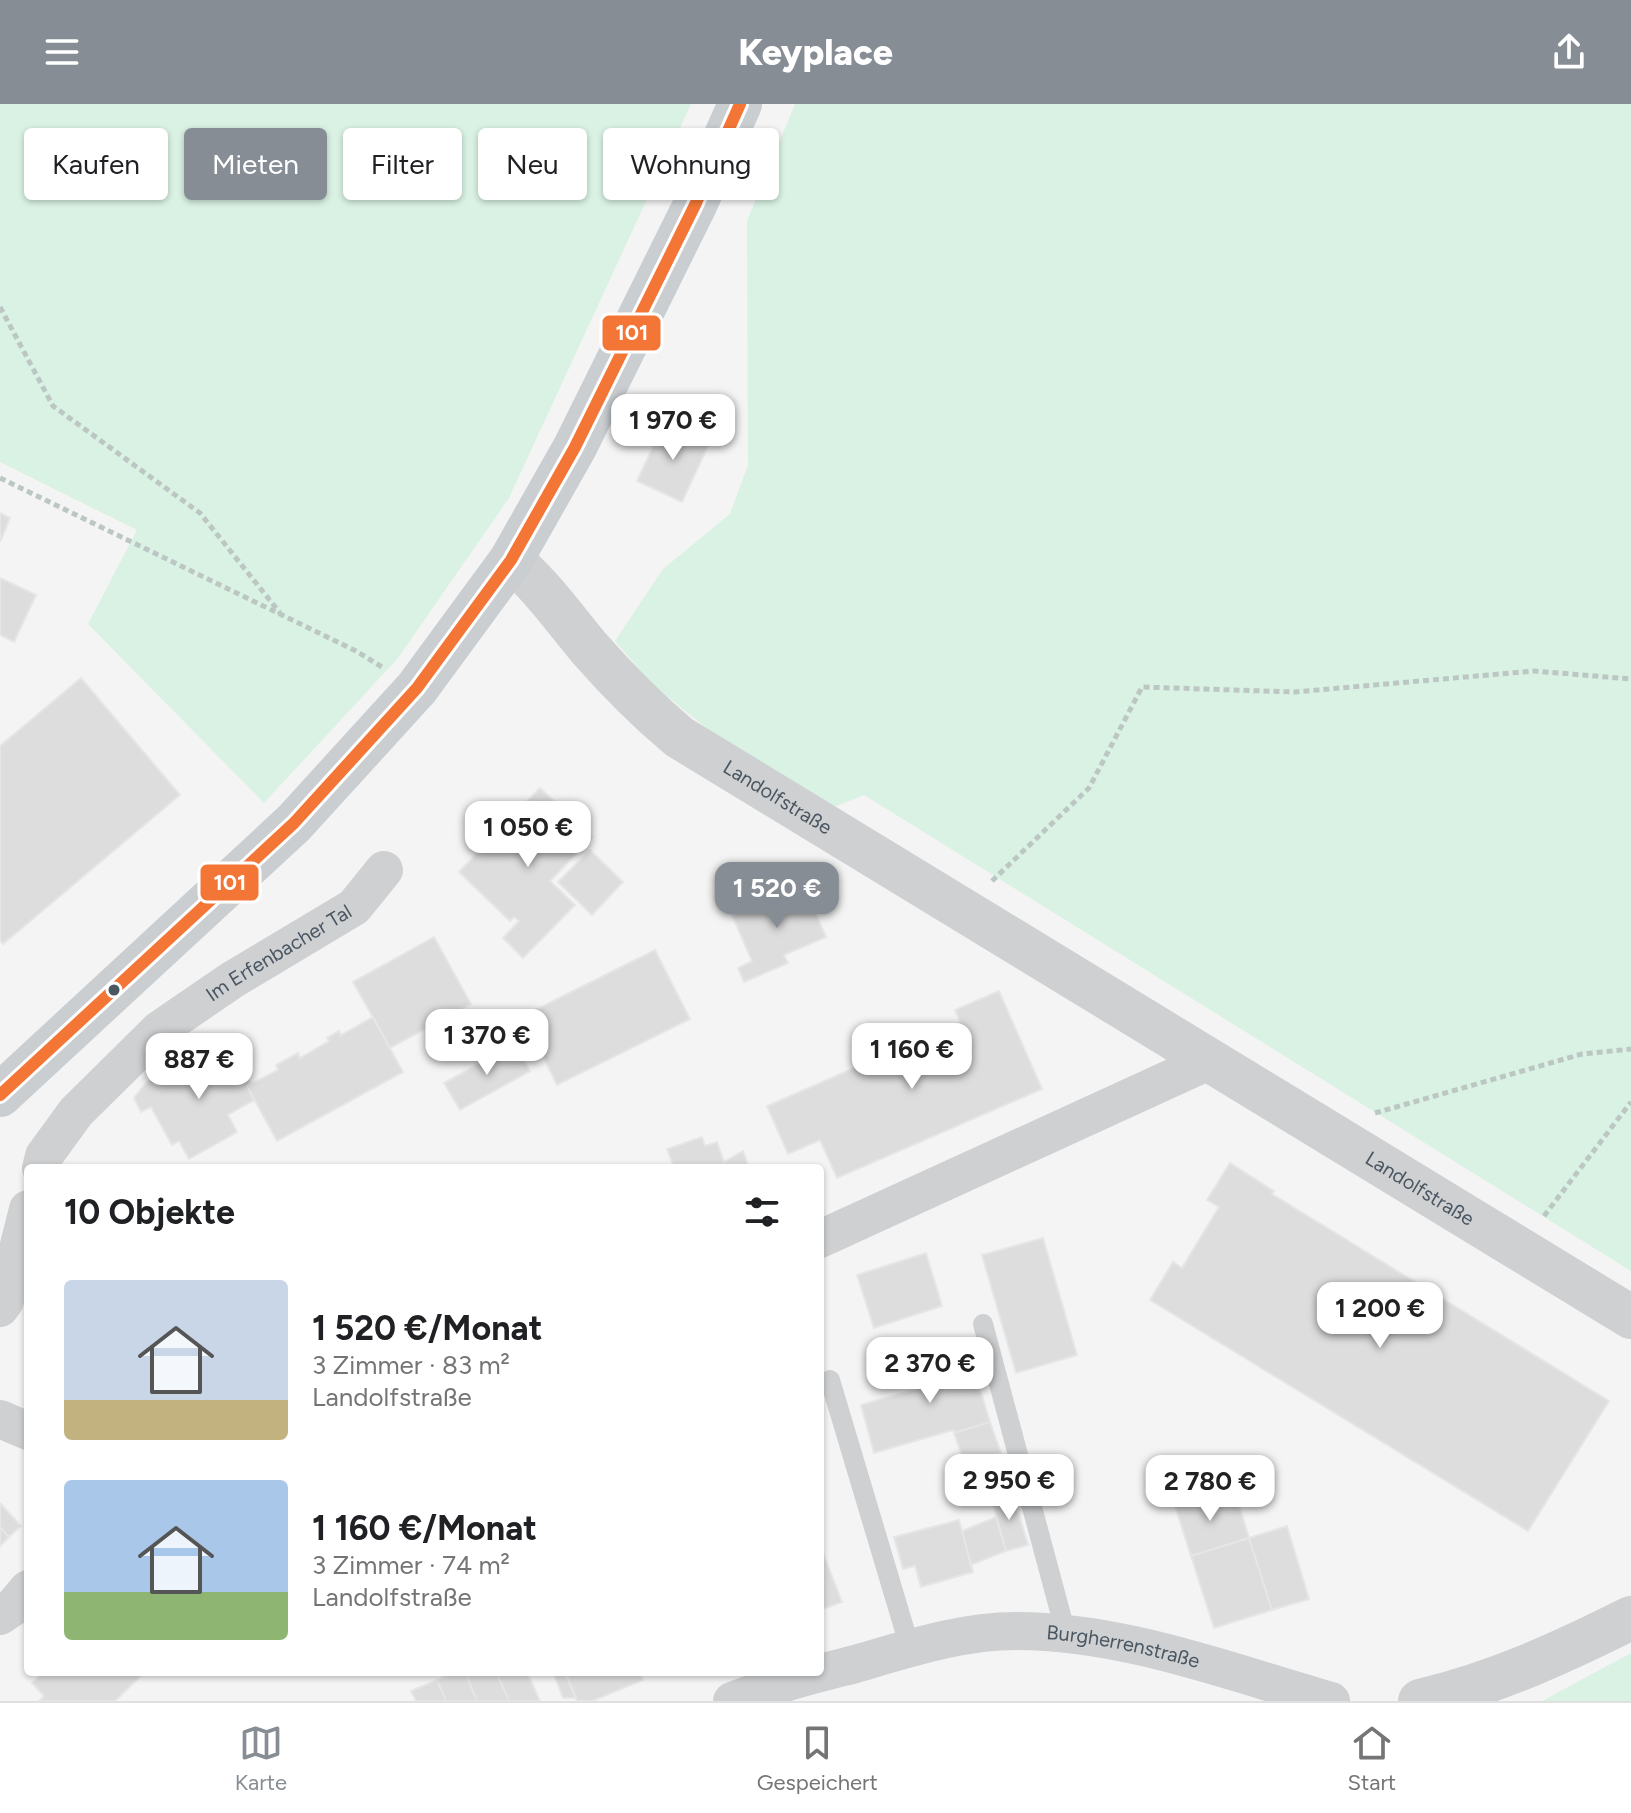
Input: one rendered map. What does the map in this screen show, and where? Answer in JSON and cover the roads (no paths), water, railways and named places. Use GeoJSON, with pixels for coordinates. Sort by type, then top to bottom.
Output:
{"type":"FeatureCollection","features":[{"type":"Feature","properties":{"kind":"main road"},"geometry":{"type":"LineString","coordinates":[[0,1095],[294,823],[417,688],[511,560],[575,447],[695,205],[740,104]]}},
{"type":"Feature","properties":{"kind":"street","name":"Landolfstraße"},"geometry":{"type":"LineString","coordinates":[[511,560],[534,580],[647,710],[679,737],[1631,1317]]}},
{"type":"Feature","properties":{"kind":"street","name":"Im Erfenbacher Tal"},"geometry":{"type":"LineString","coordinates":[[42,1164],[44,1156],[76,1112],[159,1030],[232,980],[354,907],[384,870]]}},
{"type":"Feature","properties":{"kind":"street"},"geometry":{"type":"LineString","coordinates":[[824,1237],[1209,1061]]}},
{"type":"Feature","properties":{"kind":"street"},"geometry":{"type":"LineString","coordinates":[[0,1308],[5,1301],[24,1225]]}},
{"type":"Feature","properties":{"kind":"street"},"geometry":{"type":"LineString","coordinates":[[0,1419],[24,1429]]}},
{"type":"Feature","properties":{"kind":"street"},"geometry":{"type":"LineString","coordinates":[[0,1616],[24,1594]]}},
{"type":"Feature","properties":{"kind":"street"},"geometry":{"type":"LineString","coordinates":[[1420,1701],[1541,1663],[1631,1618]]}},
{"type":"Feature","properties":{"kind":"street","name":"Burgherrenstraße"},"geometry":{"type":"LineString","coordinates":[[824,1672],[910,1648],[997,1632],[1066,1634],[1184,1655],[1331,1701]]}},
{"type":"Feature","properties":{"kind":"street","name":"Burgherrenstraße"},"geometry":{"type":"LineString","coordinates":[[732,1701],[810,1676]]}},
{"type":"Feature","properties":{"kind":"lane"},"geometry":{"type":"LineString","coordinates":[[983,1324],[1066,1634]]}},
{"type":"Feature","properties":{"kind":"lane"},"geometry":{"type":"LineString","coordinates":[[830,1380],[910,1648]]}}]}
